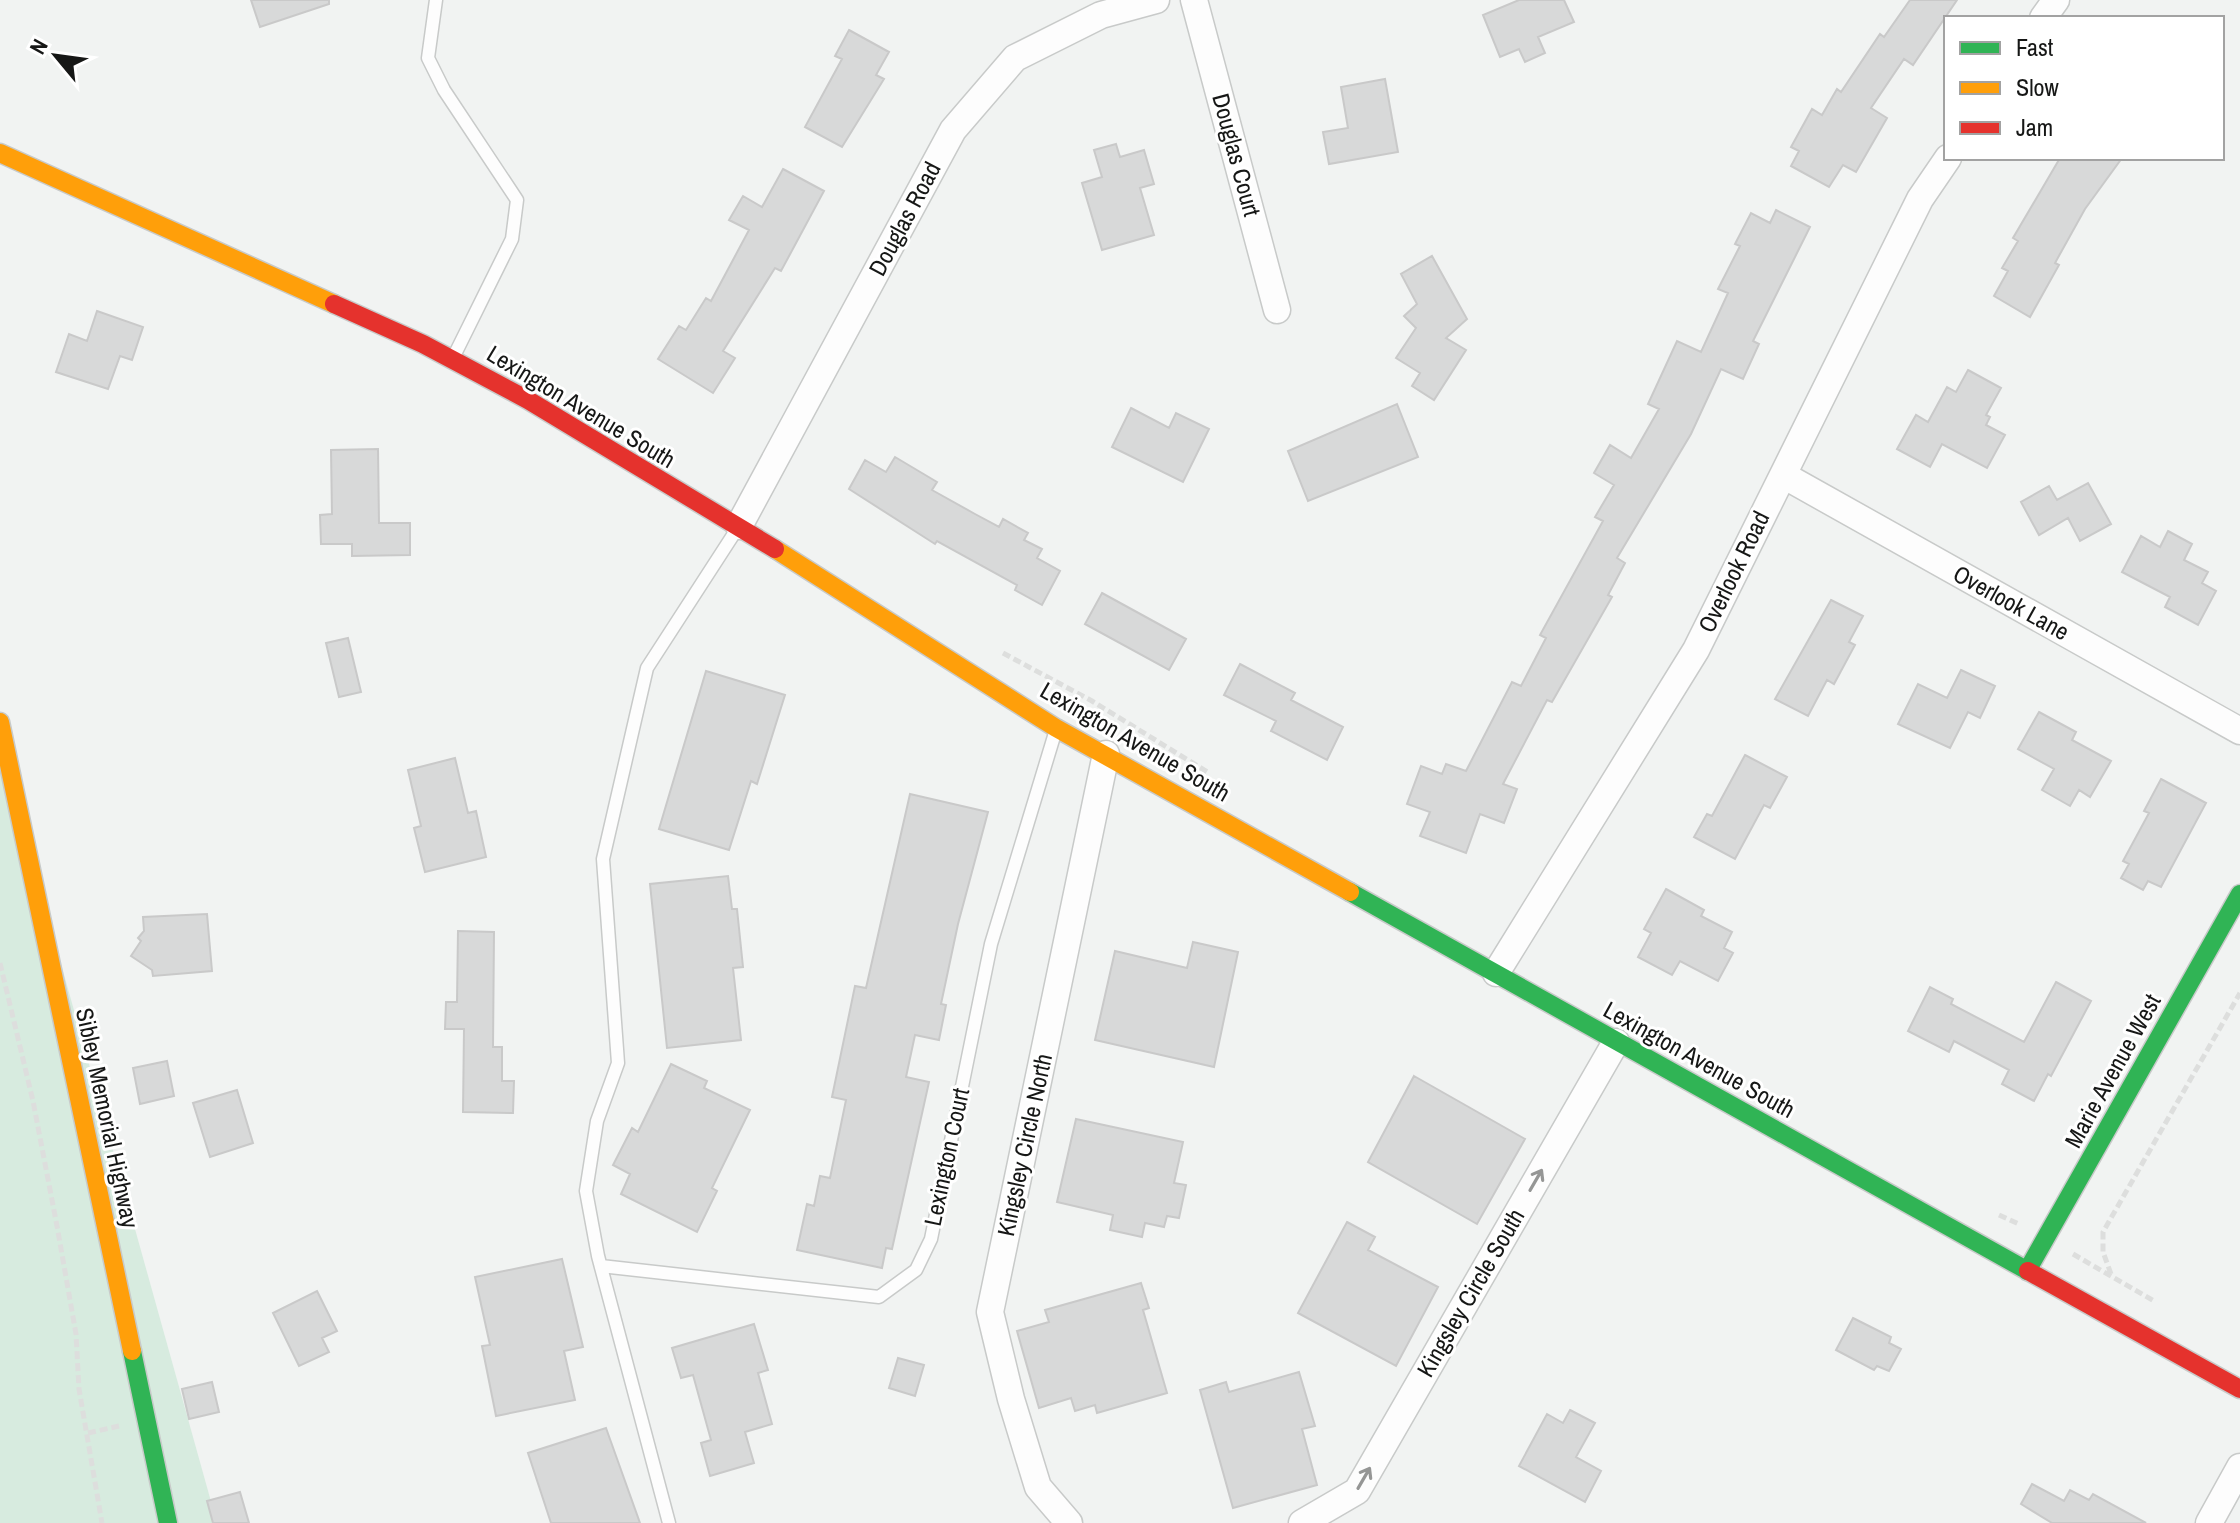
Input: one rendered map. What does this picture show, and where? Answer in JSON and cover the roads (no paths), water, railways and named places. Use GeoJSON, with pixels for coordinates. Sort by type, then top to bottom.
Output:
{"type":"FeatureCollection","features":[{"type":"Feature","properties":{"kind":"street","name":"Douglas Road"},"geometry":{"type":"LineString","coordinates":[[739,526],[953,130],[1015,58],[1101,15],[1156,0]]}},
{"type":"Feature","properties":{"kind":"street","name":"Douglas Court"},"geometry":{"type":"LineString","coordinates":[[1194,0],[1277,310]]}},
{"type":"Feature","properties":{"kind":"street","name":"Lexington Avenue South"},"geometry":{"type":"LineString","coordinates":[[0,153],[452,359],[528,400],[675,491],[739,526],[1056,728],[2240,1389]]}},
{"type":"Feature","properties":{"kind":"street","name":"Overlook Road"},"geometry":{"type":"LineString","coordinates":[[1496,973],[1696,650],[1920,199],[1947,160]]}},
{"type":"Feature","properties":{"kind":"street","name":"Overlook Lane"},"geometry":{"type":"LineString","coordinates":[[1783,475],[2240,731]]}},
{"type":"Feature","properties":{"kind":"street","name":"Sibley Memorial Highway"},"geometry":{"type":"LineString","coordinates":[[0,722],[168,1523]]}},
{"type":"Feature","properties":{"kind":"street","name":"Kingsley Circle North"},"geometry":{"type":"LineString","coordinates":[[1069,1523],[1038,1487],[1011,1399],[990,1312],[1106,754]]}},
{"type":"Feature","properties":{"kind":"street","name":"Marie Avenue West"},"geometry":{"type":"LineString","coordinates":[[2027,1271],[2240,894]]}},
{"type":"Feature","properties":{"kind":"street","name":"Kingsley Circle South"},"geometry":{"type":"LineString","coordinates":[[1302,1523],[1357,1491],[1616,1042]]}},
{"type":"Feature","properties":{"kind":"street"},"geometry":{"type":"LineString","coordinates":[[2209,1523],[2240,1467]]}},
{"type":"Feature","properties":{"kind":"lane"},"geometry":{"type":"LineString","coordinates":[[436,0],[428,58],[444,90],[517,200],[512,239],[452,359]]}},
{"type":"Feature","properties":{"kind":"lane"},"geometry":{"type":"LineString","coordinates":[[669,1523],[601,1266],[586,1191],[597,1121],[618,1063],[603,859],[647,668],[739,526]]}},
{"type":"Feature","properties":{"kind":"lane","name":"Lexington Court"},"geometry":{"type":"LineString","coordinates":[[601,1266],[879,1297],[916,1270],[931,1239],[991,944],[1056,728]]}}]}
